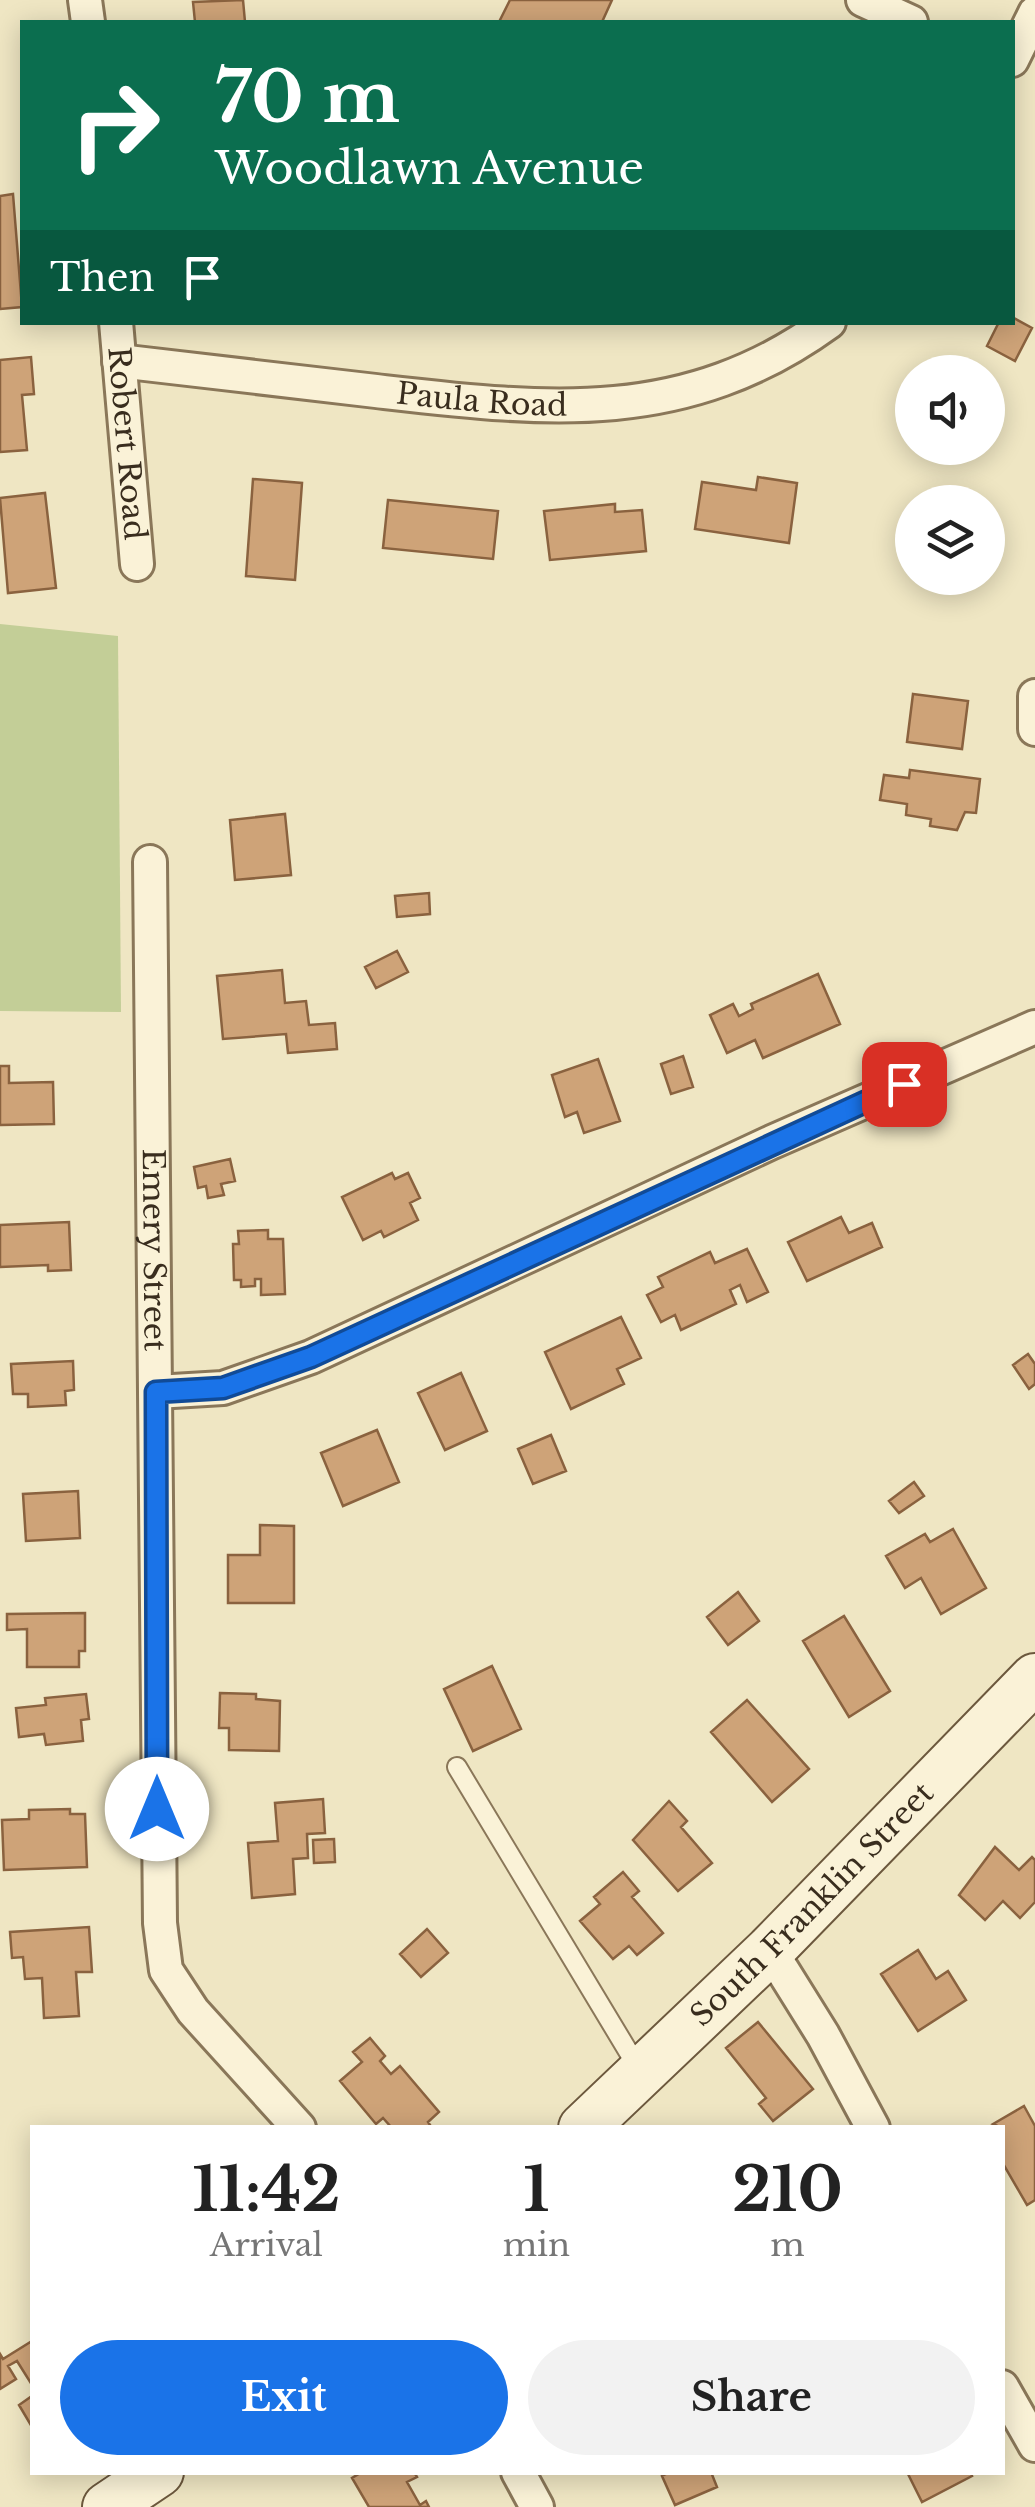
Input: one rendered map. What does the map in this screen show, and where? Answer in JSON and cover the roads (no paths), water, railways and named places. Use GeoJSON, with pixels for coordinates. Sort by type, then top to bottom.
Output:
{"type":"FeatureCollection","features":[{"type":"Feature","properties":{"kind":"main road","name":"South Franklin Street"},"geometry":{"type":"LineString","coordinates":[[586,2125],[770,1950],[1035,1678]]}},
{"type":"Feature","properties":{"kind":"main road"},"geometry":{"type":"LineString","coordinates":[[117,2504],[155,2475]]}},
{"type":"Feature","properties":{"kind":"street"},"geometry":{"type":"LineString","coordinates":[[863,0],[907,20]]}},
{"type":"Feature","properties":{"kind":"street"},"geometry":{"type":"LineString","coordinates":[[1015,54],[1035,12]]}},
{"type":"Feature","properties":{"kind":"street","name":"Robert Road"},"geometry":{"type":"LineString","coordinates":[[116,325],[137,564]]}},
{"type":"Feature","properties":{"kind":"street","name":"Paula Road"},"geometry":{"type":"LineString","coordinates":[[119,362],[527,408],[603,408],[680,394],[739,373],[795,348],[825,325]]}},
{"type":"Feature","properties":{"kind":"street"},"geometry":{"type":"LineString","coordinates":[[1035,696],[1035,729]]}},
{"type":"Feature","properties":{"kind":"street","name":"Emery Street"},"geometry":{"type":"LineString","coordinates":[[150,862],[157,1847],[166,1970],[193,2011],[296,2125]]}},
{"type":"Feature","properties":{"kind":"street"},"geometry":{"type":"LineString","coordinates":[[156,1392],[223,1388],[311,1357],[772,1142],[1035,1027]]}},
{"type":"Feature","properties":{"kind":"street"},"geometry":{"type":"LineString","coordinates":[[770,1950],[823,2035],[870,2125]]}},
{"type":"Feature","properties":{"kind":"street"},"geometry":{"type":"LineString","coordinates":[[1005,2392],[1035,2446]]}},
{"type":"Feature","properties":{"kind":"street"},"geometry":{"type":"LineString","coordinates":[[520,2475],[537,2507]]}},
{"type":"Feature","properties":{"kind":"lane"},"geometry":{"type":"LineString","coordinates":[[457,1767],[642,2073]]}}]}
